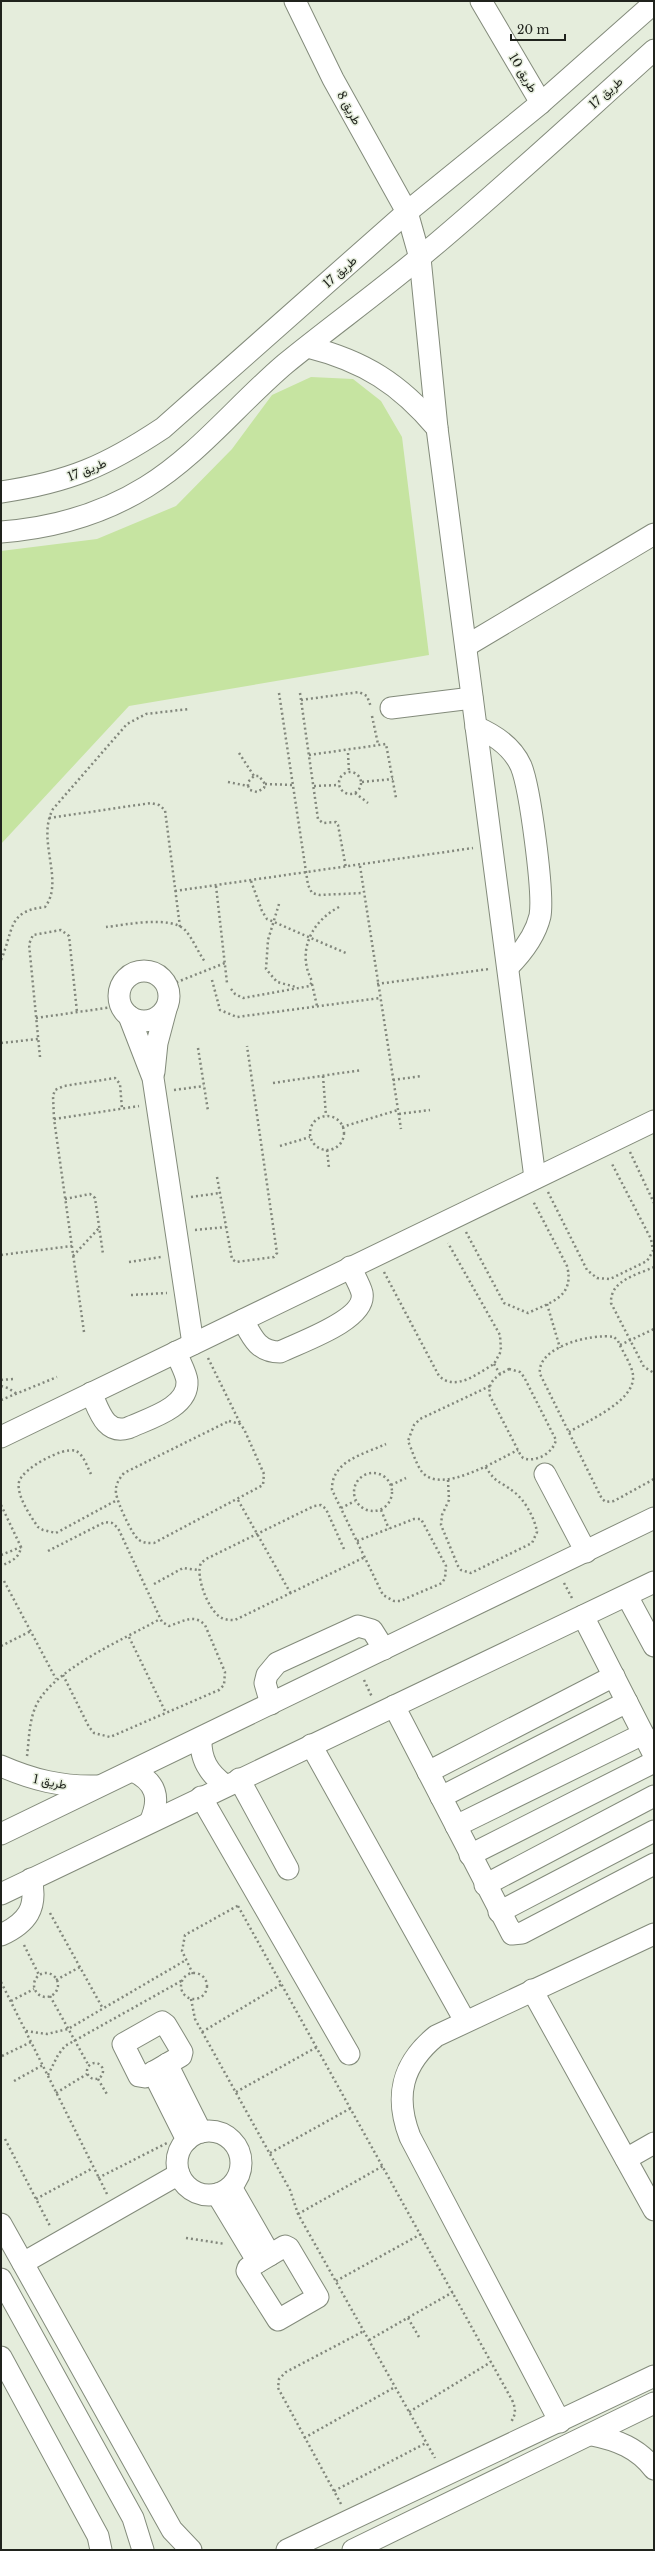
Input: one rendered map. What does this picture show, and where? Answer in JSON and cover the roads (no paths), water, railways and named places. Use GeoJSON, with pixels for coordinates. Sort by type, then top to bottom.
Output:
{"type":"FeatureCollection","features":[{"type":"Feature","properties":{"kind":"street","name":"طريق 8"},"geometry":{"type":"LineString","coordinates":[[295,1],[333,79],[407,212],[420,258],[437,428],[508,967],[533,1179]]}},
{"type":"Feature","properties":{"kind":"street","name":"طريق 10"},"geometry":{"type":"LineString","coordinates":[[481,1],[541,103]]}},
{"type":"Feature","properties":{"kind":"street","name":"طريق 17"},"geometry":{"type":"LineString","coordinates":[[1,492],[35,487],[80,474],[124,454],[163,428],[407,212],[541,103],[654,3]]}},
{"type":"Feature","properties":{"kind":"street","name":"طريق 17"},"geometry":{"type":"LineString","coordinates":[[1,532],[35,529],[74,520],[111,506],[147,487],[179,463],[262,384],[420,258],[654,50]]}},
{"type":"Feature","properties":{"kind":"street"},"geometry":{"type":"LineString","coordinates":[[308,347],[345,358],[380,375],[401,390],[437,428]]}},
{"type":"Feature","properties":{"kind":"street"},"geometry":{"type":"LineString","coordinates":[[466,646],[654,534]]}},
{"type":"Feature","properties":{"kind":"street"},"geometry":{"type":"LineString","coordinates":[[391,708],[472,698]]}},
{"type":"Feature","properties":{"kind":"street"},"geometry":{"type":"LineString","coordinates":[[476,727],[494,735],[510,748],[521,765],[527,784],[540,889],[540,917],[533,936],[522,953],[508,967]]}},
{"type":"Feature","properties":{"kind":"street"},"geometry":{"type":"LineString","coordinates":[[91,1393],[106,1423],[112,1429],[120,1430],[128,1428],[176,1404],[182,1397],[187,1380],[189,1345],[185,1292],[155,1092],[157,1043],[169,1002],[167,986],[161,978],[154,973],[144,971],[135,973],[127,978],[121,986],[119,996],[155,1092]]}},
{"type":"Feature","properties":{"kind":"street"},"geometry":{"type":"LineString","coordinates":[[125,1011],[138,1021],[149,1021],[159,1016],[166,1009]]}},
{"type":"Feature","properties":{"kind":"street"},"geometry":{"type":"LineString","coordinates":[[1,1437],[654,1121]]}},
{"type":"Feature","properties":{"kind":"street"},"geometry":{"type":"LineString","coordinates":[[243,1320],[257,1345],[272,1352],[280,1352],[350,1318],[361,1303],[362,1294],[350,1268]]}},
{"type":"Feature","properties":{"kind":"street"},"geometry":{"type":"LineString","coordinates":[[545,1474],[586,1552]]}},
{"type":"Feature","properties":{"kind":"street"},"geometry":{"type":"LineString","coordinates":[[1,1834],[654,1518]]}},
{"type":"Feature","properties":{"kind":"street"},"geometry":{"type":"LineString","coordinates":[[1,1894],[33,1887],[150,1822],[654,1582]]}},
{"type":"Feature","properties":{"kind":"street"},"geometry":{"type":"LineString","coordinates":[[627,1596],[654,1646]]}},
{"type":"Feature","properties":{"kind":"street"},"geometry":{"type":"LineString","coordinates":[[582,1617],[654,1754]]}},
{"type":"Feature","properties":{"kind":"street"},"geometry":{"type":"LineString","coordinates":[[271,1704],[265,1683],[269,1672],[277,1663],[358,1626],[372,1630],[384,1649]]}},
{"type":"Feature","properties":{"kind":"street"},"geometry":{"type":"LineString","coordinates":[[428,1772],[614,1676]]}},
{"type":"Feature","properties":{"kind":"street"},"geometry":{"type":"LineString","coordinates":[[441,1797],[628,1702]]}},
{"type":"Feature","properties":{"kind":"street"},"geometry":{"type":"LineString","coordinates":[[387,1709],[428,1772],[508,1930],[517,1935],[654,1864]]}},
{"type":"Feature","properties":{"kind":"street"},"geometry":{"type":"LineString","coordinates":[[456,1826],[643,1734]]}},
{"type":"Feature","properties":{"kind":"street"},"geometry":{"type":"LineString","coordinates":[[201,1738],[203,1760],[216,1779],[232,1782],[288,1869]]}},
{"type":"Feature","properties":{"kind":"street"},"geometry":{"type":"LineString","coordinates":[[311,1745],[465,2021]]}},
{"type":"Feature","properties":{"kind":"street"},"geometry":{"type":"LineString","coordinates":[[470,1855],[654,1762]]}},
{"type":"Feature","properties":{"kind":"street","name":"طريق 1"},"geometry":{"type":"LineString","coordinates":[[1,1766],[25,1776],[56,1784],[102,1786]]}},
{"type":"Feature","properties":{"kind":"street"},"geometry":{"type":"LineString","coordinates":[[133,1771],[144,1776],[152,1786],[156,1798],[155,1810],[150,1822]]}},
{"type":"Feature","properties":{"kind":"street"},"geometry":{"type":"LineString","coordinates":[[485,1885],[654,1796]]}},
{"type":"Feature","properties":{"kind":"street"},"geometry":{"type":"LineString","coordinates":[[201,1797],[349,2054]]}},
{"type":"Feature","properties":{"kind":"street"},"geometry":{"type":"LineString","coordinates":[[500,1912],[654,1831]]}},
{"type":"Feature","properties":{"kind":"street"},"geometry":{"type":"LineString","coordinates":[[8,1932],[28,1915],[33,1887]]}},
{"type":"Feature","properties":{"kind":"street"},"geometry":{"type":"LineString","coordinates":[[560,2422],[404,2122],[401,2106],[402,2090],[406,2074],[413,2059],[436,2036],[465,2021],[654,1934]]}},
{"type":"Feature","properties":{"kind":"street"},"geometry":{"type":"LineString","coordinates":[[532,1990],[654,2210]]}},
{"type":"Feature","properties":{"kind":"street"},"geometry":{"type":"LineString","coordinates":[[160,2068],[191,2135]]}},
{"type":"Feature","properties":{"kind":"street"},"geometry":{"type":"LineString","coordinates":[[212,2131],[221,2133],[236,2145],[240,2153],[240,2171],[224,2190],[208,2195],[190,2189],[179,2174],[178,2156],[191,2135],[212,2131]]}},
{"type":"Feature","properties":{"kind":"street"},"geometry":{"type":"LineString","coordinates":[[626,2159],[654,2143]]}},
{"type":"Feature","properties":{"kind":"street"},"geometry":{"type":"LineString","coordinates":[[23,2263],[179,2174]]}},
{"type":"Feature","properties":{"kind":"street"},"geometry":{"type":"LineString","coordinates":[[224,2190],[259,2255]]}},
{"type":"Feature","properties":{"kind":"street"},"geometry":{"type":"LineString","coordinates":[[1,2224],[172,2530],[191,2550]]}},
{"type":"Feature","properties":{"kind":"street"},"geometry":{"type":"LineString","coordinates":[[1,2279],[133,2518],[143,2550]]}},
{"type":"Feature","properties":{"kind":"street"},"geometry":{"type":"LineString","coordinates":[[1,2357],[98,2536],[101,2550]]}},
{"type":"Feature","properties":{"kind":"street"},"geometry":{"type":"LineString","coordinates":[[287,2550],[560,2422],[654,2376]]}},
{"type":"Feature","properties":{"kind":"street"},"geometry":{"type":"LineString","coordinates":[[353,2550],[592,2435],[654,2403]]}},
{"type":"Feature","properties":{"kind":"street"},"geometry":{"type":"LineString","coordinates":[[592,2435],[613,2439],[632,2448],[654,2469]]}},
{"type":"Feature","properties":{"kind":"street"},"geometry":{"type":"LineString","coordinates":[[448,2475],[461,2498]]}}]}
